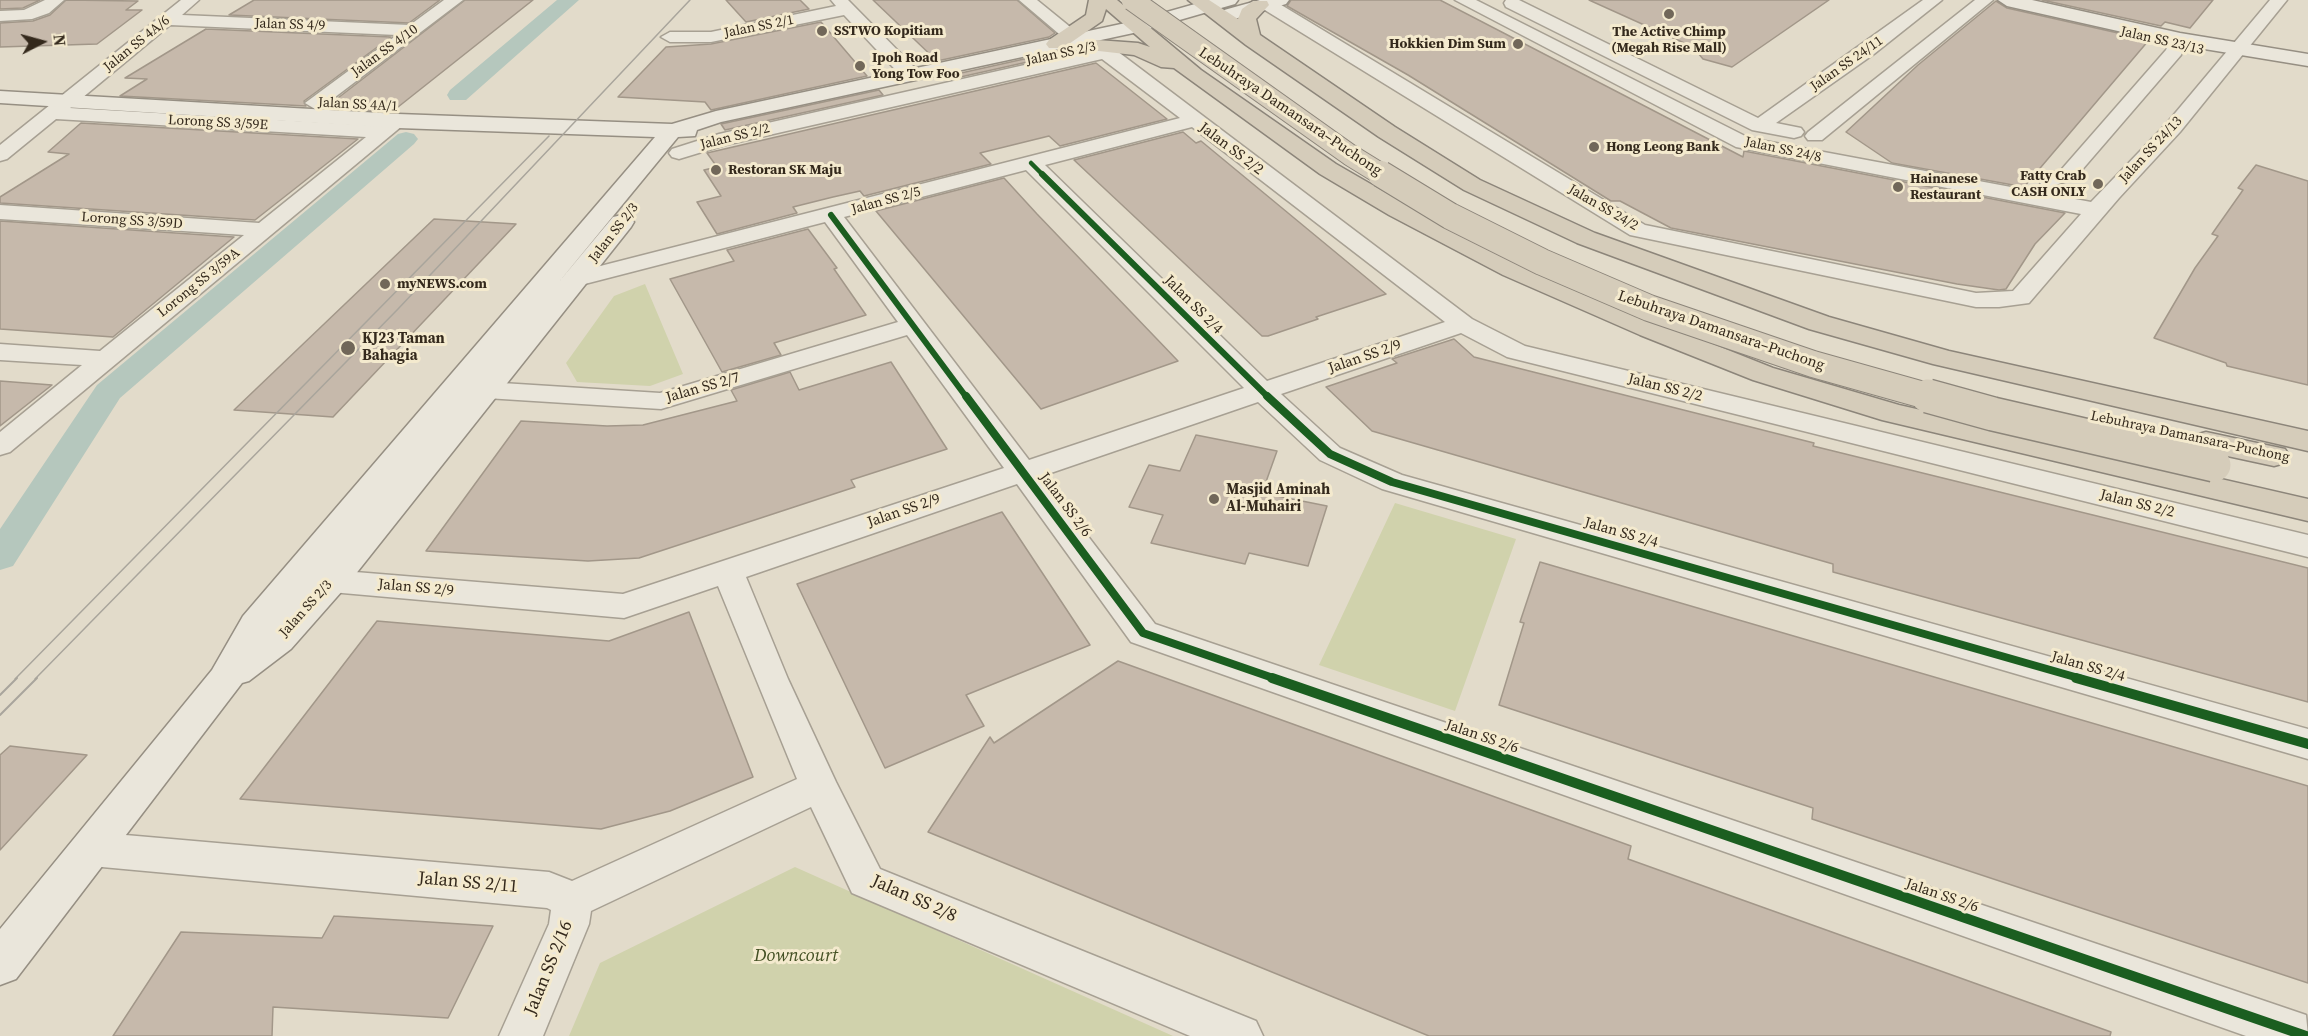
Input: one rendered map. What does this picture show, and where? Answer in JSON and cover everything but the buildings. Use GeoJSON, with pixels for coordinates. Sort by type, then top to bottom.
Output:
{"type":"FeatureCollection","features":[{"type":"Feature","properties":{"kind":"highway"},"geometry":{"type":"LineString","coordinates":[[1064,40],[1095,17],[1098,0]]}},
{"type":"Feature","properties":{"kind":"highway"},"geometry":{"type":"LineString","coordinates":[[1106,0],[1194,74],[1328,170],[1398,210],[1512,268],[1743,366],[1893,413],[2308,510]]}},
{"type":"Feature","properties":{"kind":"highway","name":"Lebuhraya Damansara–Puchong"},"geometry":{"type":"LineString","coordinates":[[1132,0],[1350,155],[1450,216],[1542,262],[1648,308],[1813,364],[1993,414],[2210,453],[2308,462]]}},
{"type":"Feature","properties":{"kind":"highway","name":"Lebuhraya Damansara–Puchong"},"geometry":{"type":"LineString","coordinates":[[1162,0],[1371,145],[1476,208],[1572,254],[1672,296],[1818,345],[2210,453],[2308,487]]}},
{"type":"Feature","properties":{"kind":"highway"},"geometry":{"type":"LineString","coordinates":[[1253,41],[1247,27],[1249,13],[1269,3]]}},
{"type":"Feature","properties":{"kind":"highway"},"geometry":{"type":"LineString","coordinates":[[1213,6],[1253,41],[1387,132],[1472,185],[1586,238],[1698,281],[1819,323],[1943,358],[2308,441]]}},
{"type":"Feature","properties":{"kind":"highway"},"geometry":{"type":"LineString","coordinates":[[1194,74],[1188,60],[1199,48],[1223,41],[1253,41]]}},
{"type":"Feature","properties":{"kind":"highway"},"geometry":{"type":"LineString","coordinates":[[1102,49],[1138,49],[1160,57],[1176,68],[1194,74]]}},
{"type":"Feature","properties":{"kind":"main road","name":"Jalan SS 23/13"},"geometry":{"type":"LineString","coordinates":[[2012,1],[2040,12],[2178,42],[2240,47]]}},
{"type":"Feature","properties":{"kind":"main road"},"geometry":{"type":"LineString","coordinates":[[1143,30],[1213,6],[1269,3]]}},
{"type":"Feature","properties":{"kind":"main road","name":"Jalan SS 2/3"},"geometry":{"type":"LineString","coordinates":[[716,117],[1064,40],[1143,30]]}},
{"type":"Feature","properties":{"kind":"main road","name":"Jalan SS 2/3"},"geometry":{"type":"LineString","coordinates":[[0,964],[225,680],[256,625],[677,132],[775,117],[1102,49],[1143,30]]}},
{"type":"Feature","properties":{"kind":"main road"},"geometry":{"type":"LineString","coordinates":[[2240,47],[2308,60]]}},
{"type":"Feature","properties":{"kind":"main road"},"geometry":{"type":"LineString","coordinates":[[2240,47],[2308,68]]}},
{"type":"Feature","properties":{"kind":"main road","name":"Jalan SS 4A/1"},"geometry":{"type":"LineString","coordinates":[[0,84],[68,101],[315,103],[677,132]]}},
{"type":"Feature","properties":{"kind":"main road","name":"Jalan SS 4A/1"},"geometry":{"type":"LineString","coordinates":[[0,97],[391,127],[677,132],[716,117]]}},
{"type":"Feature","properties":{"kind":"main road"},"geometry":{"type":"LineString","coordinates":[[677,132],[716,117]]}},
{"type":"Feature","properties":{"kind":"main road","name":"Jalan SS 2/3"},"geometry":{"type":"LineString","coordinates":[[225,680],[278,639],[331,581],[577,279],[677,132]]}},
{"type":"Feature","properties":{"kind":"street"},"geometry":{"type":"LineString","coordinates":[[0,16],[26,15],[43,9],[56,0]]}},
{"type":"Feature","properties":{"kind":"street","name":"Jalan SS 4A/6"},"geometry":{"type":"LineString","coordinates":[[0,155],[191,0]]}},
{"type":"Feature","properties":{"kind":"street","name":"Jalan SS 4/10"},"geometry":{"type":"LineString","coordinates":[[315,103],[455,0]]}},
{"type":"Feature","properties":{"kind":"street","name":"Jalan SS 2/1"},"geometry":{"type":"LineString","coordinates":[[718,19],[815,0]]}},
{"type":"Feature","properties":{"kind":"street"},"geometry":{"type":"LineString","coordinates":[[1027,0],[1064,40]]}},
{"type":"Feature","properties":{"kind":"street","name":"Jalan SS 24/8"},"geometry":{"type":"LineString","coordinates":[[1463,0],[1743,143],[2104,202]]}},
{"type":"Feature","properties":{"kind":"street","name":"Jalan SS 24/8"},"geometry":{"type":"LineString","coordinates":[[1506,0],[1759,126],[1836,140]]}},
{"type":"Feature","properties":{"kind":"street","name":"Jalan SS 24/11"},"geometry":{"type":"LineString","coordinates":[[1759,126],[1868,50],[1934,0]]}},
{"type":"Feature","properties":{"kind":"street"},"geometry":{"type":"LineString","coordinates":[[1815,136],[1985,0]]}},
{"type":"Feature","properties":{"kind":"street","name":"Jalan SS 24/13"},"geometry":{"type":"LineString","coordinates":[[2020,298],[2173,128],[2275,1]]}},
{"type":"Feature","properties":{"kind":"street","name":"Jalan SS 24/2"},"geometry":{"type":"LineString","coordinates":[[1269,3],[1638,230],[1976,300],[2020,298]]}},
{"type":"Feature","properties":{"kind":"street"},"geometry":{"type":"LineString","coordinates":[[843,4],[911,75]]}},
{"type":"Feature","properties":{"kind":"street","name":"Jalan SS 2/1"},"geometry":{"type":"LineString","coordinates":[[674,32],[711,37],[843,4]]}},
{"type":"Feature","properties":{"kind":"street","name":"Jalan SS 4/9"},"geometry":{"type":"LineString","coordinates":[[166,20],[414,30]]}},
{"type":"Feature","properties":{"kind":"street"},"geometry":{"type":"LineString","coordinates":[[2050,182],[2068,174],[2175,51],[2178,42]]}},
{"type":"Feature","properties":{"kind":"street","name":"Jalan SS 2/2"},"geometry":{"type":"LineString","coordinates":[[1102,49],[1193,121],[1462,324],[1516,352],[2308,546]]}},
{"type":"Feature","properties":{"kind":"street","name":"Jalan SS 2/5"},"geometry":{"type":"LineString","coordinates":[[577,279],[1193,121]]}},
{"type":"Feature","properties":{"kind":"street","name":"Lorong SS 3/59A"},"geometry":{"type":"LineString","coordinates":[[0,446],[391,127]]}},
{"type":"Feature","properties":{"kind":"street"},"geometry":{"type":"LineString","coordinates":[[1869,147],[2050,182],[2078,196],[2104,202]]}},
{"type":"Feature","properties":{"kind":"street","name":"Jalan SS 2/4"},"geometry":{"type":"LineString","coordinates":[[1031,163],[1262,391],[1330,454],[1392,482],[2308,744]]}},
{"type":"Feature","properties":{"kind":"street","name":"Lorong SS 3/59D"},"geometry":{"type":"LineString","coordinates":[[0,212],[265,230]]}},
{"type":"Feature","properties":{"kind":"street","name":"Jalan SS 2/6"},"geometry":{"type":"LineString","coordinates":[[831,215],[1143,633],[2306,1036]]}},
{"type":"Feature","properties":{"kind":"street","name":"Jalan SS 2/9"},"geometry":{"type":"LineString","coordinates":[[331,581],[624,606],[1462,324]]}},
{"type":"Feature","properties":{"kind":"street","name":"Jalan SS 2/7"},"geometry":{"type":"LineString","coordinates":[[486,390],[661,401],[913,325]]}},
{"type":"Feature","properties":{"kind":"street"},"geometry":{"type":"LineString","coordinates":[[0,352],[106,359]]}},
{"type":"Feature","properties":{"kind":"street","name":"Jalan SS 2/8"},"geometry":{"type":"LineString","coordinates":[[728,570],[819,786],[866,881],[1241,1036]]}},
{"type":"Feature","properties":{"kind":"street"},"geometry":{"type":"LineString","coordinates":[[573,900],[819,786]]}},
{"type":"Feature","properties":{"kind":"street","name":"Jalan SS 2/11"},"geometry":{"type":"LineString","coordinates":[[91,849],[549,891],[573,900]]}},
{"type":"Feature","properties":{"kind":"street","name":"Jalan SS 2/16"},"geometry":{"type":"LineString","coordinates":[[521,1036],[569,924],[573,900]]}},
{"type":"Feature","properties":{"kind":"green space"},"geometry":{"type":"Polygon","coordinates":[[[645,284],[683,374],[650,386],[577,382],[566,363],[614,296],[645,284]]]}},
{"type":"Feature","properties":{"kind":"green space"},"geometry":{"type":"Polygon","coordinates":[[[1395,503],[1516,539],[1455,711],[1319,665],[1395,503]]]}},
{"type":"Feature","properties":{"kind":"green space","name":"Downcourt"},"geometry":{"type":"Polygon","coordinates":[[[795,867],[1173,1036],[569,1036],[600,963],[795,867]]]}},
{"type":"Feature","properties":{"kind":"waterway"},"geometry":{"type":"LineString","coordinates":[[458,95],[569,0]]}},
{"type":"Feature","properties":{"kind":"waterway"},"geometry":{"type":"LineString","coordinates":[[0,557],[108,392],[406,139]]}},
{"type":"Feature","properties":{"kind":"tram line"},"geometry":{"type":"LineString","coordinates":[[35,679],[398,309],[690,0]]}},
{"type":"Feature","properties":{"kind":"tram line"},"geometry":{"type":"LineString","coordinates":[[15,679],[549,136]]}},
{"type":"Feature","properties":{"kind":"tram line"},"geometry":{"type":"LineString","coordinates":[[0,695],[17,678]]}},
{"type":"Feature","properties":{"kind":"tram line"},"geometry":{"type":"LineString","coordinates":[[0,715],[37,678]]}},
{"type":"Feature","properties":{"kind":"cycle path"},"geometry":{"type":"LineString","coordinates":[[1031,163],[1262,391],[1330,454],[1392,482],[2308,744]]}},
{"type":"Feature","properties":{"kind":"cycle path"},"geometry":{"type":"LineString","coordinates":[[831,215],[1143,633],[2306,1036]]}},
{"type":"Feature","properties":{"kind":"place","name":"The Active Chimp (Megah Rise Mall)"},"geometry":{"type":"Point","coordinates":[1669,14]}},
{"type":"Feature","properties":{"kind":"place","name":"SSTWO Kopitiam"},"geometry":{"type":"Point","coordinates":[822,31]}},
{"type":"Feature","properties":{"kind":"place","name":"Hokkien Dim Sum"},"geometry":{"type":"Point","coordinates":[1518,44]}},
{"type":"Feature","properties":{"kind":"place","name":"Ipoh Road Yong Tow Foo"},"geometry":{"type":"Point","coordinates":[860,66]}},
{"type":"Feature","properties":{"kind":"place","name":"Hong Leong Bank"},"geometry":{"type":"Point","coordinates":[1594,147]}},
{"type":"Feature","properties":{"kind":"place","name":"Restoran SK Maju"},"geometry":{"type":"Point","coordinates":[716,170]}},
{"type":"Feature","properties":{"kind":"place","name":"Fatty Crab CASH ONLY"},"geometry":{"type":"Point","coordinates":[2098,184]}},
{"type":"Feature","properties":{"kind":"place","name":"Hainanese Restaurant"},"geometry":{"type":"Point","coordinates":[1898,187]}},
{"type":"Feature","properties":{"kind":"place","name":"myNEWS.com"},"geometry":{"type":"Point","coordinates":[385,284]}},
{"type":"Feature","properties":{"kind":"place","name":"KJ23 Taman Bahagia"},"geometry":{"type":"Point","coordinates":[348,348]}},
{"type":"Feature","properties":{"kind":"place","name":"Masjid Aminah Al-Muhairi"},"geometry":{"type":"Point","coordinates":[1214,499]}}]}
